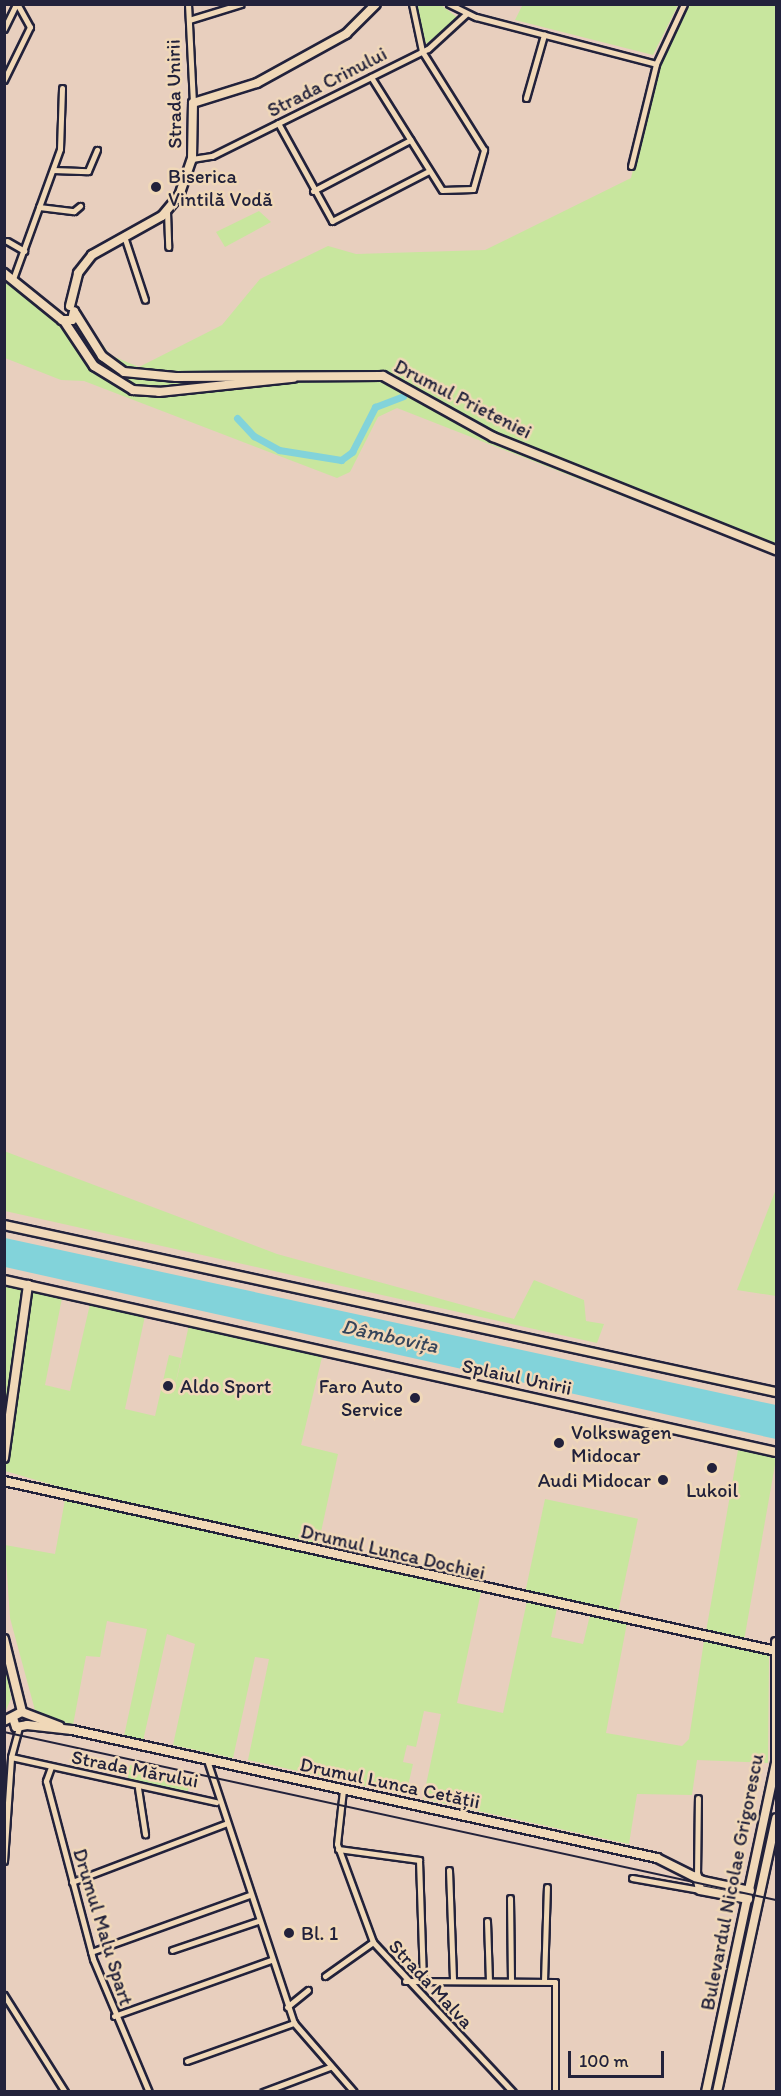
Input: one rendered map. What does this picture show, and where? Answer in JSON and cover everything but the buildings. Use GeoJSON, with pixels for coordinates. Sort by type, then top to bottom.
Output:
{"type":"FeatureCollection","features":[{"type":"Feature","properties":{"kind":"street"},"geometry":{"type":"LineString","coordinates":[[4,80],[30,27],[16,4]]}},
{"type":"Feature","properties":{"kind":"street"},"geometry":{"type":"LineString","coordinates":[[4,29],[16,4]]}},
{"type":"Feature","properties":{"kind":"street","name":"Strada Unirii"},"geometry":{"type":"LineString","coordinates":[[58,314],[67,305],[85,262],[167,211],[182,190],[192,159],[193,103],[188,4]]}},
{"type":"Feature","properties":{"kind":"street"},"geometry":{"type":"LineString","coordinates":[[189,20],[241,4]]}},
{"type":"Feature","properties":{"kind":"street"},"geometry":{"type":"LineString","coordinates":[[193,103],[257,83],[346,34],[376,4]]}},
{"type":"Feature","properties":{"kind":"street"},"geometry":{"type":"LineString","coordinates":[[371,77],[429,171],[451,193],[476,187],[485,154],[422,51],[412,4]]}},
{"type":"Feature","properties":{"kind":"street"},"geometry":{"type":"LineString","coordinates":[[448,4],[466,14],[656,64]]}},
{"type":"Feature","properties":{"kind":"street"},"geometry":{"type":"LineString","coordinates":[[631,166],[656,64],[684,4]]}},
{"type":"Feature","properties":{"kind":"street","name":"Strada Crinului"},"geometry":{"type":"LineString","coordinates":[[192,159],[212,156],[422,51],[466,14]]}},
{"type":"Feature","properties":{"kind":"street"},"geometry":{"type":"LineString","coordinates":[[526,98],[544,35]]}},
{"type":"Feature","properties":{"kind":"street"},"geometry":{"type":"LineString","coordinates":[[13,279],[53,170],[64,126],[62,88]]}},
{"type":"Feature","properties":{"kind":"street"},"geometry":{"type":"LineString","coordinates":[[278,123],[329,220],[429,171]]}},
{"type":"Feature","properties":{"kind":"street"},"geometry":{"type":"LineString","coordinates":[[313,191],[410,140]]}},
{"type":"Feature","properties":{"kind":"street"},"geometry":{"type":"LineString","coordinates":[[53,170],[88,171],[97,150]]}},
{"type":"Feature","properties":{"kind":"street"},"geometry":{"type":"LineString","coordinates":[[39,207],[74,211],[80,206]]}},
{"type":"Feature","properties":{"kind":"street"},"geometry":{"type":"LineString","coordinates":[[167,211],[168,247]]}},
{"type":"Feature","properties":{"kind":"street"},"geometry":{"type":"LineString","coordinates":[[124,236],[145,300]]}},
{"type":"Feature","properties":{"kind":"street"},"geometry":{"type":"LineString","coordinates":[[7,241],[24,251]]}},
{"type":"Feature","properties":{"kind":"street"},"geometry":{"type":"LineString","coordinates":[[4,273],[58,314],[71,334],[105,375],[142,392],[315,374]]}},
{"type":"Feature","properties":{"kind":"street"},"geometry":{"type":"LineString","coordinates":[[48,305],[67,305]]}},
{"type":"Feature","properties":{"kind":"street","name":"Drumul Prieteniei"},"geometry":{"type":"LineString","coordinates":[[67,305],[75,313],[102,356],[131,374],[315,374],[391,379],[493,437],[777,550]]}},
{"type":"Feature","properties":{"kind":"street"},"geometry":{"type":"LineString","coordinates":[[64,321],[75,313]]}},
{"type":"Feature","properties":{"kind":"street","name":"Splaiul Unirii"},"geometry":{"type":"LineString","coordinates":[[4,1225],[777,1392]]}},
{"type":"Feature","properties":{"kind":"street","name":"Splaiul Unirii"},"geometry":{"type":"LineString","coordinates":[[4,1280],[777,1452]]}},
{"type":"Feature","properties":{"kind":"street"},"geometry":{"type":"LineString","coordinates":[[4,1458],[28,1285]]}},
{"type":"Feature","properties":{"kind":"street","name":"Drumul Lunca Dochiei"},"geometry":{"type":"LineString","coordinates":[[4,1481],[776,1651]]}},
{"type":"Feature","properties":{"kind":"street"},"geometry":{"type":"LineString","coordinates":[[4,1639],[20,1719],[11,1757],[4,1861]]}},
{"type":"Feature","properties":{"kind":"street","name":"Bulevardul Nicolae Grigorescu"},"geometry":{"type":"LineString","coordinates":[[706,2091],[776,1762],[777,1642]]}},
{"type":"Feature","properties":{"kind":"street","name":"Drumul Lunca Cetății"},"geometry":{"type":"LineString","coordinates":[[4,1726],[20,1719]]}},
{"type":"Feature","properties":{"kind":"street","name":"Drumul Lunca Cetății"},"geometry":{"type":"LineString","coordinates":[[4,1721],[20,1719],[657,1858],[749,1895]]}},
{"type":"Feature","properties":{"kind":"street","name":"Strada Mărului"},"geometry":{"type":"LineString","coordinates":[[11,1757],[138,1788],[217,1803]]}},
{"type":"Feature","properties":{"kind":"street","name":"Strada Mărului"},"geometry":{"type":"LineString","coordinates":[[207,1760],[217,1803],[294,2024],[330,2067],[354,2091]]}},
{"type":"Feature","properties":{"kind":"street","name":"Drumul Malu Spart"},"geometry":{"type":"LineString","coordinates":[[51,1767],[46,1781],[91,1952],[114,2016],[149,2091]]}},
{"type":"Feature","properties":{"kind":"street"},"geometry":{"type":"LineString","coordinates":[[138,1788],[145,1833]]}},
{"type":"Feature","properties":{"kind":"street","name":"Strada Malva"},"geometry":{"type":"LineString","coordinates":[[343,1790],[338,1849],[373,1942],[405,1981],[513,2091]]}},
{"type":"Feature","properties":{"kind":"street"},"geometry":{"type":"LineString","coordinates":[[698,1798],[697,1876],[700,1890]]}},
{"type":"Feature","properties":{"kind":"street","name":"Bulevardul Nicolae Grigorescu"},"geometry":{"type":"LineString","coordinates":[[717,2091],[777,1818]]}},
{"type":"Feature","properties":{"kind":"street"},"geometry":{"type":"LineString","coordinates":[[72,1881],[225,1824]]}},
{"type":"Feature","properties":{"kind":"street"},"geometry":{"type":"LineString","coordinates":[[338,1849],[419,1860],[423,1980]]}},
{"type":"Feature","properties":{"kind":"street"},"geometry":{"type":"LineString","coordinates":[[449,1870],[453,1980]]}},
{"type":"Feature","properties":{"kind":"street"},"geometry":{"type":"LineString","coordinates":[[632,1878],[700,1890],[749,1895]]}},
{"type":"Feature","properties":{"kind":"street"},"geometry":{"type":"LineString","coordinates":[[544,1981],[547,1887]]}},
{"type":"Feature","properties":{"kind":"street"},"geometry":{"type":"LineString","coordinates":[[91,1952],[249,1895]]}},
{"type":"Feature","properties":{"kind":"street"},"geometry":{"type":"LineString","coordinates":[[510,1898],[512,1980]]}},
{"type":"Feature","properties":{"kind":"street"},"geometry":{"type":"LineString","coordinates":[[172,1950],[258,1921]]}},
{"type":"Feature","properties":{"kind":"street"},"geometry":{"type":"LineString","coordinates":[[487,1921],[489,1980]]}},
{"type":"Feature","properties":{"kind":"street"},"geometry":{"type":"LineString","coordinates":[[326,1976],[373,1942]]}},
{"type":"Feature","properties":{"kind":"street"},"geometry":{"type":"LineString","coordinates":[[114,2016],[271,1960]]}},
{"type":"Feature","properties":{"kind":"street"},"geometry":{"type":"LineString","coordinates":[[405,1981],[544,1981],[558,1988],[555,2091]]}},
{"type":"Feature","properties":{"kind":"street"},"geometry":{"type":"LineString","coordinates":[[287,2007],[308,1990]]}},
{"type":"Feature","properties":{"kind":"street"},"geometry":{"type":"LineString","coordinates":[[4,1995],[65,2091]]}},
{"type":"Feature","properties":{"kind":"street"},"geometry":{"type":"LineString","coordinates":[[187,2061],[294,2024]]}},
{"type":"Feature","properties":{"kind":"street"},"geometry":{"type":"LineString","coordinates":[[263,2091],[330,2067]]}},
{"type":"Feature","properties":{"kind":"green space"},"geometry":{"type":"Polygon","coordinates":[[[523,4],[678,5],[653,55],[515,20],[523,4]]]}},
{"type":"Feature","properties":{"kind":"green space"},"geometry":{"type":"Polygon","coordinates":[[[416,5],[441,5],[458,18],[426,44],[416,5]]]}},
{"type":"Feature","properties":{"kind":"green space"},"geometry":{"type":"Polygon","coordinates":[[[687,5],[776,5],[776,556],[397,408],[378,417],[350,472],[337,478],[84,381],[61,380],[5,358],[4,276],[63,324],[63,332],[74,331],[77,307],[110,355],[139,367],[222,325],[260,279],[328,246],[356,254],[485,250],[631,178],[660,61],[687,5]]]}},
{"type":"Feature","properties":{"kind":"green space"},"geometry":{"type":"Polygon","coordinates":[[[259,211],[271,222],[225,247],[216,232],[259,211]]]}},
{"type":"Feature","properties":{"kind":"green space"},"geometry":{"type":"Polygon","coordinates":[[[4,1151],[277,1254],[514,1319],[534,1280],[584,1300],[586,1321],[604,1324],[597,1343],[5,1211],[4,1151]]]}},
{"type":"Feature","properties":{"kind":"green space"},"geometry":{"type":"Polygon","coordinates":[[[776,1189],[776,1296],[737,1290],[776,1189]]]}},
{"type":"Feature","properties":{"kind":"green space"},"geometry":{"type":"Polygon","coordinates":[[[4,1286],[62,1298],[45,1385],[70,1391],[90,1304],[145,1316],[125,1409],[155,1416],[169,1355],[181,1358],[172,1400],[189,1325],[323,1353],[301,1445],[338,1454],[316,1555],[481,1592],[457,1703],[503,1713],[527,1601],[557,1608],[551,1637],[583,1644],[590,1615],[627,1623],[606,1733],[682,1746],[689,1739],[704,1641],[769,1655],[768,1763],[697,1760],[692,1795],[637,1794],[629,1844],[423,1799],[441,1714],[424,1711],[416,1747],[407,1745],[403,1762],[413,1764],[406,1795],[248,1760],[269,1659],[255,1657],[233,1758],[173,1745],[195,1644],[167,1634],[143,1741],[124,1736],[147,1629],[107,1621],[100,1657],[86,1656],[73,1725],[36,1714],[10,1618],[5,1545],[55,1554],[67,1489],[5,1471],[4,1286]]]}},
{"type":"Feature","properties":{"kind":"green space"},"geometry":{"type":"Polygon","coordinates":[[[738,1450],[776,1457],[744,1638],[706,1631],[738,1450]]]}},
{"type":"Feature","properties":{"kind":"green space"},"geometry":{"type":"Polygon","coordinates":[[[545,1499],[638,1519],[618,1612],[525,1592],[545,1499]]]}},
{"type":"Feature","properties":{"kind":"green space"},"geometry":{"type":"Polygon","coordinates":[[[5,1663],[11,1698],[4,1713],[5,1663]]]}},
{"type":"Feature","properties":{"kind":"green space"},"geometry":{"type":"Polygon","coordinates":[[[130,1765],[190,1778],[188,1791],[127,1782],[130,1765]]]}},
{"type":"Feature","properties":{"kind":"water","name":"Dâmbovița"},"geometry":{"type":"Polygon","coordinates":[[[5,1238],[776,1405],[776,1439],[5,1267],[5,1238]]]}},
{"type":"Feature","properties":{"kind":"waterway"},"geometry":{"type":"LineString","coordinates":[[237,418],[254,436],[279,450],[341,460],[352,452],[375,407],[403,396]]}},
{"type":"Feature","properties":{"kind":"railway"},"geometry":{"type":"LineString","coordinates":[[4,1732],[776,1900]]}},
{"type":"Feature","properties":{"kind":"place","name":"Biserica Vintilă Vodă"},"geometry":{"type":"Point","coordinates":[156,187]}},
{"type":"Feature","properties":{"kind":"place","name":"Aldo Sport"},"geometry":{"type":"Point","coordinates":[168,1386]}},
{"type":"Feature","properties":{"kind":"place","name":"Faro Auto Service"},"geometry":{"type":"Point","coordinates":[415,1398]}},
{"type":"Feature","properties":{"kind":"place","name":"Volkswagen Midocar"},"geometry":{"type":"Point","coordinates":[559,1443]}},
{"type":"Feature","properties":{"kind":"place","name":"Lukoil"},"geometry":{"type":"Point","coordinates":[712,1468]}},
{"type":"Feature","properties":{"kind":"place","name":"Audi Midocar"},"geometry":{"type":"Point","coordinates":[663,1480]}},
{"type":"Feature","properties":{"kind":"place","name":"Bl. 1"},"geometry":{"type":"Point","coordinates":[289,1933]}}]}
